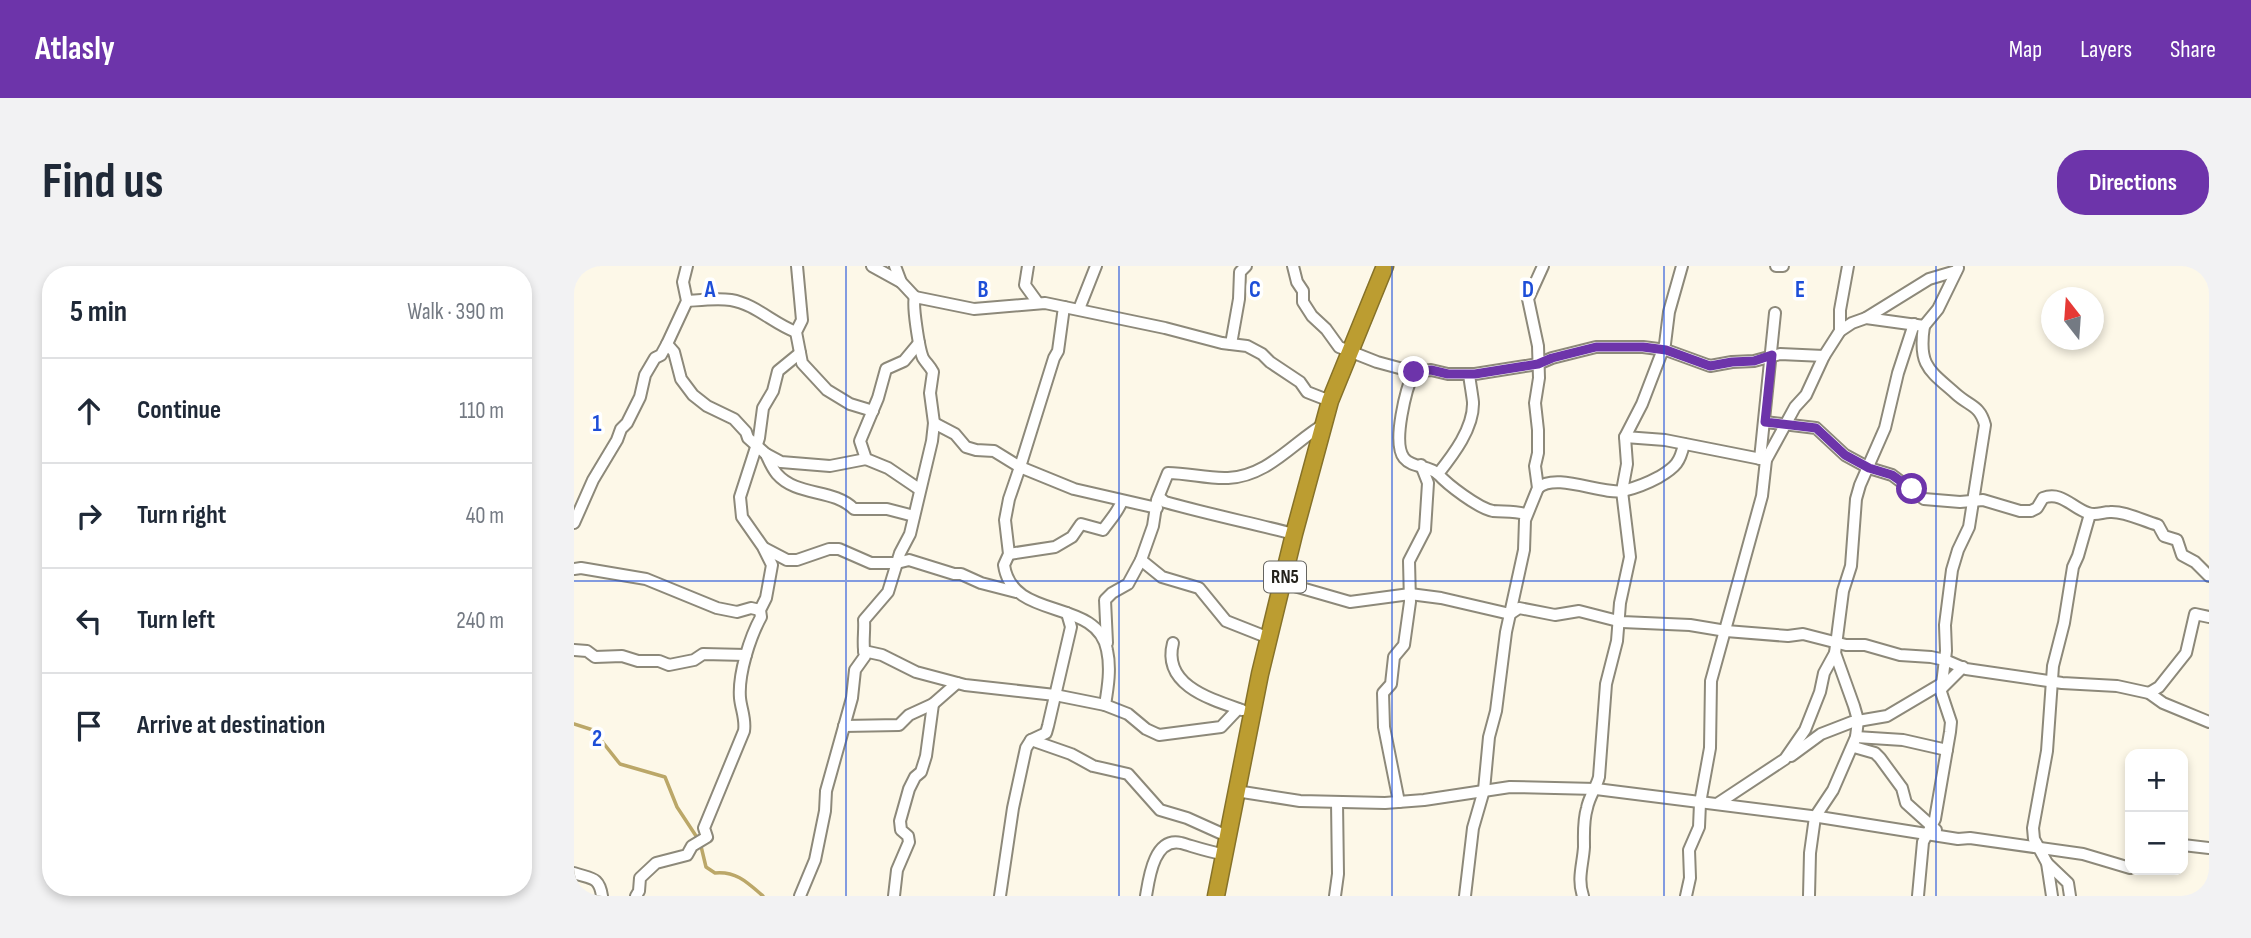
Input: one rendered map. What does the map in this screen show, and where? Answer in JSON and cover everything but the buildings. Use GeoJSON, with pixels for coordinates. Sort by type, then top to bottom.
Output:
{"type":"FeatureCollection","features":[{"type":"Feature","properties":{"kind":"highway","name":"RN5"},"geometry":{"type":"LineString","coordinates":[[1216,896],[1236,791],[1245,712],[1269,638],[1330,401],[1385,266]]}},
{"type":"Feature","properties":{"kind":"street"},"geometry":{"type":"LineString","coordinates":[[574,523],[593,480],[640,397],[645,375],[655,358],[661,355],[687,301],[682,282],[687,266]]}},
{"type":"Feature","properties":{"kind":"street"},"geometry":{"type":"LineString","coordinates":[[797,266],[802,320],[796,332],[806,369],[823,388],[850,404],[873,411]]}},
{"type":"Feature","properties":{"kind":"street"},"geometry":{"type":"LineString","coordinates":[[872,266],[901,282],[915,297],[932,302],[974,309],[1038,303],[1079,309],[1247,346],[1300,382],[1307,392],[1330,401]]}},
{"type":"Feature","properties":{"kind":"street"},"geometry":{"type":"LineString","coordinates":[[895,266],[901,282]]}},
{"type":"Feature","properties":{"kind":"street"},"geometry":{"type":"LineString","coordinates":[[1028,266],[1026,285],[1038,303]]}},
{"type":"Feature","properties":{"kind":"street"},"geometry":{"type":"LineString","coordinates":[[1079,309],[1096,266]]}},
{"type":"Feature","properties":{"kind":"street"},"geometry":{"type":"LineString","coordinates":[[1231,344],[1239,299],[1240,272],[1247,266]]}},
{"type":"Feature","properties":{"kind":"street"},"geometry":{"type":"LineString","coordinates":[[1293,266],[1297,282],[1303,291],[1302,299],[1309,312],[1336,344],[1350,353],[1414,372],[1431,370],[1448,374],[1469,374],[1538,364],[1596,347],[1643,347],[1662,350],[1710,366],[1754,361],[1772,355],[1824,356]]}},
{"type":"Feature","properties":{"kind":"street"},"geometry":{"type":"LineString","coordinates":[[1583,896],[1580,880],[1584,822],[1587,805],[1596,789],[1600,766],[1606,684],[1630,557],[1622,491],[1626,470],[1625,437],[1642,404],[1667,336],[1669,312],[1682,266]]}},
{"type":"Feature","properties":{"kind":"street"},"geometry":{"type":"LineString","coordinates":[[1776,266],[1783,266]]}},
{"type":"Feature","properties":{"kind":"street"},"geometry":{"type":"LineString","coordinates":[[1840,331],[1840,310],[1848,266]]}},
{"type":"Feature","properties":{"kind":"street"},"geometry":{"type":"LineString","coordinates":[[1465,896],[1473,828],[1484,790],[1489,737],[1524,550],[1526,514],[1538,488],[1535,467],[1538,453],[1535,403],[1537,334],[1528,299],[1540,268]]}},
{"type":"Feature","properties":{"kind":"street"},"geometry":{"type":"LineString","coordinates":[[1763,460],[1795,407],[1806,395],[1824,356],[1840,331],[1929,279],[1958,269]]}},
{"type":"Feature","properties":{"kind":"street"},"geometry":{"type":"LineString","coordinates":[[1785,759],[1805,730],[1820,692],[1824,673],[1836,647],[1843,591],[1851,566],[1856,499],[1885,428],[1899,373],[1919,325],[1938,309],[1958,269]]}},
{"type":"Feature","properties":{"kind":"street"},"geometry":{"type":"LineString","coordinates":[[800,896],[815,860],[825,811],[826,791],[852,698],[855,670],[864,658],[864,620],[888,592],[910,534],[934,423],[930,393],[933,372],[919,343],[912,305],[915,297]]}},
{"type":"Feature","properties":{"kind":"street"},"geometry":{"type":"LineString","coordinates":[[687,301],[733,300],[796,332]]}},
{"type":"Feature","properties":{"kind":"street"},"geometry":{"type":"LineString","coordinates":[[1016,592],[1004,569],[1004,562],[1009,554],[1005,520],[1009,499],[1058,351],[1064,307]]}},
{"type":"Feature","properties":{"kind":"street"},"geometry":{"type":"LineString","coordinates":[[1686,896],[1689,850],[1699,827],[1700,803],[1710,748],[1711,681],[1762,496],[1765,422],[1775,313]]}},
{"type":"Feature","properties":{"kind":"street"},"geometry":{"type":"LineString","coordinates":[[1866,318],[1919,325]]}},
{"type":"Feature","properties":{"kind":"street"},"geometry":{"type":"LineString","coordinates":[[1918,896],[1926,834],[1936,814],[1951,722],[1941,687],[1952,570],[1967,533],[1984,436],[1983,417],[1975,406],[1957,395],[1928,369],[1921,346],[1919,325]]}},
{"type":"Feature","properties":{"kind":"street"},"geometry":{"type":"LineString","coordinates":[[866,459],[860,441],[886,369],[904,361],[919,343]]}},
{"type":"Feature","properties":{"kind":"street"},"geometry":{"type":"LineString","coordinates":[[667,344],[674,352],[681,379],[693,395],[707,406],[734,419],[748,438],[766,454],[779,476],[799,488],[843,499],[854,509],[887,509],[914,516]]}},
{"type":"Feature","properties":{"kind":"street"},"geometry":{"type":"LineString","coordinates":[[636,896],[640,878],[650,867],[659,861],[687,855],[692,846],[707,837],[704,828],[744,731],[740,695],[746,655],[761,618],[760,610],[766,598],[772,571],[763,547],[743,520],[740,504],[744,478],[757,444],[763,408],[773,391],[778,371],[800,353]]}},
{"type":"Feature","properties":{"kind":"street"},"geometry":{"type":"LineString","coordinates":[[1414,372],[1405,393],[1400,429],[1404,458],[1431,468],[1453,488],[1481,506],[1493,511],[1510,510],[1526,514]]}},
{"type":"Feature","properties":{"kind":"street"},"geometry":{"type":"LineString","coordinates":[[1438,474],[1464,435],[1469,422],[1473,406],[1469,374]]}},
{"type":"Feature","properties":{"kind":"street"},"geometry":{"type":"LineString","coordinates":[[1765,422],[1816,428],[1840,450],[1869,468],[1892,475],[1924,499],[1965,502],[1974,500],[2031,511],[2037,508],[2043,498],[2052,496],[2065,499],[2090,514],[2120,513],[2158,525],[2164,536],[2177,540],[2182,555],[2195,562],[2209,576]]}},
{"type":"Feature","properties":{"kind":"street"},"geometry":{"type":"LineString","coordinates":[[934,423],[956,434],[971,450],[994,450],[1020,467],[1074,488],[1122,501],[1165,502],[1294,534]]}},
{"type":"Feature","properties":{"kind":"street"},"geometry":{"type":"LineString","coordinates":[[1105,705],[1109,682],[1105,600],[1128,584],[1141,560],[1168,473],[1226,478],[1241,476],[1279,459],[1306,434],[1326,423]]}},
{"type":"Feature","properties":{"kind":"street"},"geometry":{"type":"LineString","coordinates":[[1625,437],[1641,436],[1763,460]]}},
{"type":"Feature","properties":{"kind":"street"},"geometry":{"type":"LineString","coordinates":[[1538,488],[1546,483],[1622,491],[1644,484],[1670,470],[1680,460],[1684,444]]}},
{"type":"Feature","properties":{"kind":"street"},"geometry":{"type":"LineString","coordinates":[[766,454],[781,462],[830,466],[866,459],[888,468],[919,489]]}},
{"type":"Feature","properties":{"kind":"street"},"geometry":{"type":"LineString","coordinates":[[1399,802],[1384,727],[1383,693],[1391,684],[1394,657],[1404,645],[1410,594],[1409,561],[1425,530],[1428,483],[1421,465]]}},
{"type":"Feature","properties":{"kind":"street"},"geometry":{"type":"LineString","coordinates":[[1009,554],[1055,547],[1072,537],[1080,524],[1103,530],[1109,519],[1118,511],[1122,501]]}},
{"type":"Feature","properties":{"kind":"street"},"geometry":{"type":"LineString","coordinates":[[2070,896],[2068,883],[2047,863],[2034,839],[2033,828],[2047,751],[2056,651],[2064,623],[2071,576],[2090,514]]}},
{"type":"Feature","properties":{"kind":"street"},"geometry":{"type":"LineString","coordinates":[[763,547],[787,560],[797,560],[834,549],[871,563],[912,560],[961,574],[981,583],[1016,592],[1052,611],[1067,613],[1087,621],[1100,634],[1107,649]]}},
{"type":"Feature","properties":{"kind":"street"},"geometry":{"type":"LineString","coordinates":[[1141,560],[1162,577],[1199,588],[1226,621],[1269,638]]}},
{"type":"Feature","properties":{"kind":"street"},"geometry":{"type":"LineString","coordinates":[[574,569],[646,579],[717,608],[737,612],[751,608],[760,610]]}},
{"type":"Feature","properties":{"kind":"street"},"geometry":{"type":"LineString","coordinates":[[1284,583],[1350,602],[1410,594],[1441,598],[1510,614],[1519,608],[1555,615],[1579,611],[1617,621],[1690,625],[1788,636],[1803,634],[1836,647],[1865,645],[1900,655],[1922,655],[1963,667],[2062,683],[2117,685],[2149,693],[2164,703],[2209,722]]}},
{"type":"Feature","properties":{"kind":"street"},"geometry":{"type":"LineString","coordinates":[[1000,896],[1018,780],[1026,748],[1031,740],[1047,730],[1069,640],[1071,627],[1067,613]]}},
{"type":"Feature","properties":{"kind":"street"},"geometry":{"type":"LineString","coordinates":[[2149,693],[2160,687],[2186,653],[2195,614],[2209,617]]}},
{"type":"Feature","properties":{"kind":"street"},"geometry":{"type":"LineString","coordinates":[[1069,640],[1087,621]]}},
{"type":"Feature","properties":{"kind":"street"},"geometry":{"type":"LineString","coordinates":[[1172,643],[1170,659],[1181,681],[1195,691],[1245,712]]}},
{"type":"Feature","properties":{"kind":"street"},"geometry":{"type":"LineString","coordinates":[[1809,896],[1810,853],[1815,817],[1833,790],[1842,765],[1855,742],[1858,720],[1836,647]]}},
{"type":"Feature","properties":{"kind":"street"},"geometry":{"type":"LineString","coordinates":[[574,650],[587,651],[595,657],[622,656],[669,665],[694,660],[703,654],[746,655]]}},
{"type":"Feature","properties":{"kind":"street"},"geometry":{"type":"LineString","coordinates":[[864,651],[883,655],[916,672],[957,683],[1055,695],[1105,705],[1128,715],[1146,729],[1163,735],[1221,727],[1245,712]]}},
{"type":"Feature","properties":{"kind":"street"},"geometry":{"type":"LineString","coordinates":[[1717,804],[1799,752],[1821,734],[1858,720],[1888,716],[1941,687],[1963,667]]}},
{"type":"Feature","properties":{"kind":"street"},"geometry":{"type":"LineString","coordinates":[[844,726],[898,726],[909,715],[933,705],[957,683]]}},
{"type":"Feature","properties":{"kind":"street"},"geometry":{"type":"LineString","coordinates":[[894,896],[898,865],[909,842],[908,836],[901,830],[900,821],[909,789],[921,772],[926,756],[933,705]]}},
{"type":"Feature","properties":{"kind":"street"},"geometry":{"type":"LineString","coordinates":[[1031,740],[1070,754],[1093,766],[1128,774],[1160,810],[1187,818],[1227,836]]}},
{"type":"Feature","properties":{"kind":"street"},"geometry":{"type":"LineString","coordinates":[[1855,742],[1903,740],[1947,750]]}},
{"type":"Feature","properties":{"kind":"street"},"geometry":{"type":"LineString","coordinates":[[1855,742],[1880,758],[1902,788],[1906,803],[1921,816],[1926,834]]}},
{"type":"Feature","properties":{"kind":"street"},"geometry":{"type":"LineString","coordinates":[[1236,791],[1300,801],[1399,802],[1484,790],[1528,787],[1596,789],[1926,834],[2038,846],[2083,854],[2125,867]]}},
{"type":"Feature","properties":{"kind":"street"},"geometry":{"type":"LineString","coordinates":[[1335,896],[1338,874],[1338,802]]}},
{"type":"Feature","properties":{"kind":"street"},"geometry":{"type":"LineString","coordinates":[[1146,896],[1154,858],[1169,845],[1179,843],[1223,855]]}},
{"type":"Feature","properties":{"kind":"street"},"geometry":{"type":"LineString","coordinates":[[2188,846],[2209,848]]}},
{"type":"Feature","properties":{"kind":"street"},"geometry":{"type":"LineString","coordinates":[[2047,863],[2052,896]]}},
{"type":"Feature","properties":{"kind":"street"},"geometry":{"type":"LineString","coordinates":[[574,873],[598,881],[602,896]]}},
{"type":"Feature","properties":{"kind":"waterway"},"geometry":{"type":"LineString","coordinates":[[574,724],[593,730],[620,764],[665,777],[677,807],[700,842],[706,867],[715,873],[741,878],[763,896]]}},
{"type":"Feature","properties":{"kind":"route"},"geometry":{"type":"LineString","coordinates":[[1414,372],[1431,370],[1448,374],[1475,374],[1538,364],[1591,347],[1666,350],[1710,366],[1754,361],[1772,355],[1765,422],[1816,428],[1845,455],[1869,468],[1887,472],[1912,489]]}}]}
